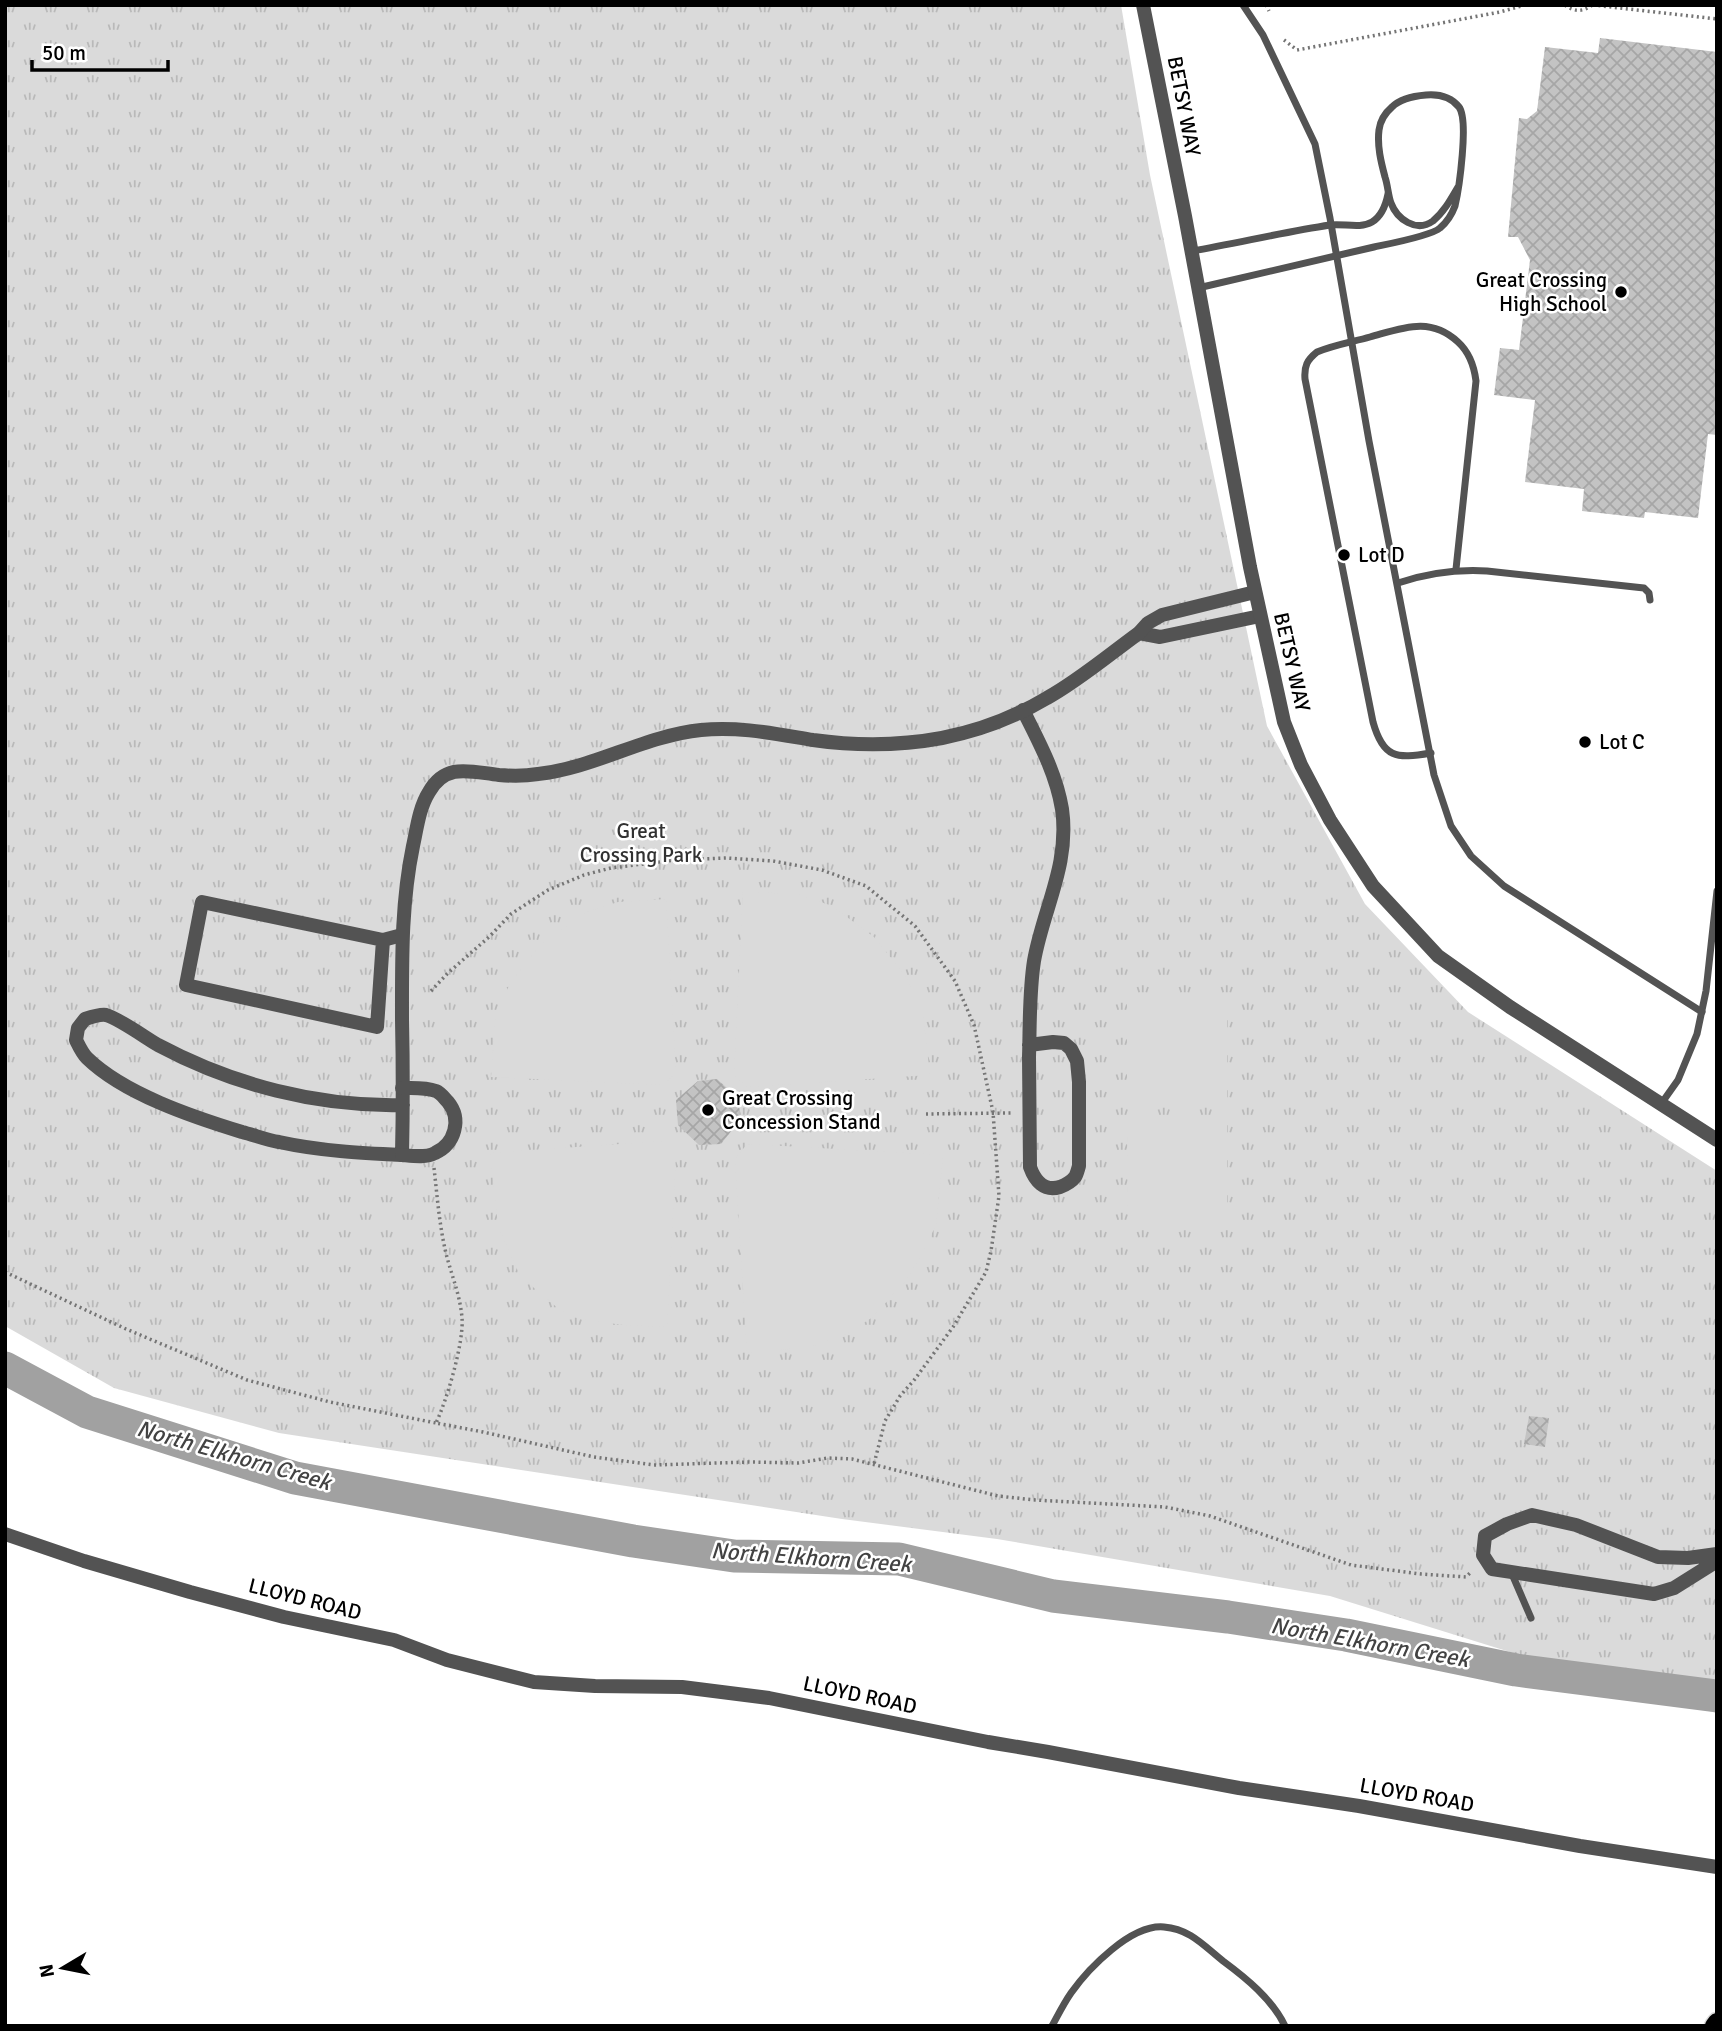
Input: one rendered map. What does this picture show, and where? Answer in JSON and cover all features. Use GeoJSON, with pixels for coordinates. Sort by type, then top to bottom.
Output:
{"type":"FeatureCollection","features":[{"type":"Feature","properties":{"kind":"street","name":"BETSY WAY"},"geometry":{"type":"LineString","coordinates":[[1143,5],[1255,592],[1284,722],[1301,765],[1330,820],[1373,886],[1437,956],[1510,1007],[1717,1140]]}},
{"type":"Feature","properties":{"kind":"street"},"geometry":{"type":"LineString","coordinates":[[402,1155],[402,935],[407,877],[421,809],[429,791],[438,780],[451,772],[469,769],[500,775],[539,774],[578,766],[648,741],[701,730],[762,731],[814,740],[878,746],[942,738],[996,723],[1048,698],[1162,615],[1255,592]]}},
{"type":"Feature","properties":{"kind":"street"},"geometry":{"type":"LineString","coordinates":[[1191,608],[1196,629]]}},
{"type":"Feature","properties":{"kind":"street"},"geometry":{"type":"LineString","coordinates":[[1139,633],[1160,637],[1260,616]]}},
{"type":"Feature","properties":{"kind":"street"},"geometry":{"type":"LineString","coordinates":[[1023,710],[1051,766],[1062,810],[1062,847],[1058,878],[1035,959],[1031,989],[1030,1045],[1030,1167],[1034,1179],[1044,1187],[1053,1189],[1065,1185],[1075,1177],[1079,1166],[1077,1061],[1072,1049],[1064,1043],[1030,1045]]}},
{"type":"Feature","properties":{"kind":"street"},"geometry":{"type":"LineString","coordinates":[[383,940],[377,1027],[186,985],[202,902],[383,940],[402,935]]}},
{"type":"Feature","properties":{"kind":"street"},"geometry":{"type":"LineString","coordinates":[[402,1088],[438,1091],[451,1106],[456,1120],[455,1129],[449,1142],[435,1153],[422,1156],[345,1152],[277,1142],[214,1123],[161,1103],[124,1085],[85,1056],[76,1040],[78,1028],[85,1019],[107,1016],[160,1045],[234,1078],[290,1094],[342,1104],[403,1105]]}},
{"type":"Feature","properties":{"kind":"street"},"geometry":{"type":"LineString","coordinates":[[1532,1515],[1576,1525],[1658,1557],[1712,1559],[1674,1588],[1654,1594],[1492,1569],[1483,1555],[1485,1536],[1532,1515]]}},
{"type":"Feature","properties":{"kind":"street","name":"LLOYD ROAD"},"geometry":{"type":"LineString","coordinates":[[5,1534],[84,1561],[190,1591],[285,1617],[394,1640],[447,1660],[534,1682],[682,1687],[769,1698],[1238,1788],[1717,1867]]}},
{"type":"Feature","properties":{"kind":"lane"},"geometry":{"type":"LineString","coordinates":[[1243,5],[1263,35],[1315,144],[1434,775],[1451,826],[1471,856],[1504,886],[1702,1012]]}},
{"type":"Feature","properties":{"kind":"lane"},"geometry":{"type":"LineString","coordinates":[[1198,288],[1438,230],[1454,207],[1458,187],[1465,121],[1460,108],[1449,99],[1436,94],[1419,95],[1400,102],[1382,119],[1379,130],[1379,150],[1388,190],[1399,218],[1409,224],[1425,225],[1433,221],[1446,207],[1458,187]]}},
{"type":"Feature","properties":{"kind":"lane"},"geometry":{"type":"LineString","coordinates":[[1192,251],[1331,225],[1360,225],[1372,222],[1385,205],[1388,190]]}},
{"type":"Feature","properties":{"kind":"lane"},"geometry":{"type":"LineString","coordinates":[[1431,754],[1404,758],[1394,755],[1385,749],[1377,735],[1307,391],[1304,367],[1317,352],[1403,328],[1421,326],[1435,327],[1455,339],[1466,351],[1471,359],[1476,381],[1456,569]]}},
{"type":"Feature","properties":{"kind":"lane"},"geometry":{"type":"LineString","coordinates":[[1398,583],[1429,573],[1456,569],[1487,570],[1644,589],[1649,593],[1650,600]]}},
{"type":"Feature","properties":{"kind":"lane"},"geometry":{"type":"LineString","coordinates":[[1660,1104],[1678,1080],[1698,1034],[1717,891]]}},
{"type":"Feature","properties":{"kind":"lane"},"geometry":{"type":"LineString","coordinates":[[1512,1573],[1531,1618]]}},
{"type":"Feature","properties":{"kind":"lane"},"geometry":{"type":"LineString","coordinates":[[1052,2026],[1070,1995],[1098,1962],[1144,1930],[1163,1927],[1194,1936],[1240,1974],[1278,2012],[1285,2026]]}},
{"type":"Feature","properties":{"kind":"path"},"geometry":{"type":"LineString","coordinates":[[1266,5],[1269,11]]}},
{"type":"Feature","properties":{"kind":"path"},"geometry":{"type":"LineString","coordinates":[[1284,40],[1297,50],[1525,5]]}},
{"type":"Feature","properties":{"kind":"path"},"geometry":{"type":"LineString","coordinates":[[1565,5],[1577,10],[1592,5],[1717,19]]}},
{"type":"Feature","properties":{"kind":"path"},"geometry":{"type":"LineString","coordinates":[[431,991],[511,914],[548,890],[584,875],[611,868],[675,860],[726,858],[774,861],[822,870],[866,886],[915,926],[955,981],[974,1025],[993,1112],[999,1196],[986,1272],[953,1327],[885,1421],[874,1464]]}},
{"type":"Feature","properties":{"kind":"path"},"geometry":{"type":"LineString","coordinates":[[926,1114],[1030,1114]]}},
{"type":"Feature","properties":{"kind":"path"},"geometry":{"type":"LineString","coordinates":[[433,1162],[442,1234],[459,1298],[462,1321],[444,1406],[436,1423]]}},
{"type":"Feature","properties":{"kind":"path"},"geometry":{"type":"LineString","coordinates":[[5,1272],[126,1329],[247,1380],[330,1402],[594,1457],[654,1465],[798,1463],[828,1458],[852,1459],[998,1496],[1165,1507],[1210,1516],[1351,1565],[1439,1576],[1466,1577],[1471,1572]]}},
{"type":"Feature","properties":{"kind":"green space","name":"Great Crossing Park"},"geometry":{"type":"Polygon","coordinates":[[[5,5],[1121,5],[1150,175],[1267,726],[1365,904],[1468,1012],[1717,1171],[1717,1713],[1654,1697],[1330,1596],[997,1539],[842,1519],[279,1433],[114,1388],[5,1326],[5,5]]]}},
{"type":"Feature","properties":{"kind":"green space"},"geometry":{"type":"Polygon","coordinates":[[[743,891],[801,895],[832,906],[874,937],[907,978],[923,1015],[930,1075],[748,1087],[734,1076],[743,891]]]}},
{"type":"Feature","properties":{"kind":"green space"},"geometry":{"type":"Polygon","coordinates":[[[666,899],[676,1072],[664,1085],[491,1077],[496,1011],[511,982],[541,944],[587,912],[618,902],[666,899]]]}},
{"type":"Feature","properties":{"kind":"green space"},"geometry":{"type":"Polygon","coordinates":[[[1127,1000],[1227,1000],[1227,1105],[1127,1105],[1127,1000]]]}},
{"type":"Feature","properties":{"kind":"green space"},"geometry":{"type":"Polygon","coordinates":[[[1127,1121],[1227,1121],[1227,1221],[1128,1221],[1127,1121]]]}},
{"type":"Feature","properties":{"kind":"green space"},"geometry":{"type":"Polygon","coordinates":[[[663,1141],[676,1154],[667,1327],[580,1319],[560,1310],[520,1276],[498,1226],[490,1153],[663,1141]]]}},
{"type":"Feature","properties":{"kind":"green space"},"geometry":{"type":"Polygon","coordinates":[[[747,1144],[943,1155],[936,1225],[922,1254],[907,1279],[873,1317],[848,1333],[811,1347],[747,1353],[735,1159],[747,1144]]]}},
{"type":"Feature","properties":{"kind":"building","name":"Great Crossing High School"},"geometry":{"type":"Polygon","coordinates":[[[1600,38],[1717,52],[1717,435],[1708,434],[1698,518],[1645,512],[1644,518],[1582,511],[1584,489],[1525,482],[1535,400],[1494,395],[1500,348],[1519,350],[1530,260],[1518,237],[1508,237],[1519,118],[1527,119],[1537,111],[1545,47],[1598,53],[1600,38]]]}},
{"type":"Feature","properties":{"kind":"building","name":"Great Crossing Concession Stand"},"geometry":{"type":"Polygon","coordinates":[[[717,1079],[739,1099],[740,1120],[721,1144],[699,1145],[678,1125],[676,1100],[698,1081],[717,1079]]]}},
{"type":"Feature","properties":{"kind":"building"},"geometry":{"type":"Polygon","coordinates":[[[1529,1416],[1549,1418],[1545,1447],[1524,1444],[1529,1416]]]}},
{"type":"Feature","properties":{"kind":"waterway","name":"North Elkhorn Creek"},"geometry":{"type":"LineString","coordinates":[[5,1368],[87,1412],[295,1478],[633,1541],[734,1556],[899,1559],[1053,1596],[1228,1617],[1346,1635],[1516,1670],[1717,1696]]}},
{"type":"Feature","properties":{"kind":"place","name":"Great Crossing High School"},"geometry":{"type":"Point","coordinates":[1621,292]}},
{"type":"Feature","properties":{"kind":"place","name":"Lot D"},"geometry":{"type":"Point","coordinates":[1344,555]}},
{"type":"Feature","properties":{"kind":"place","name":"Lot C"},"geometry":{"type":"Point","coordinates":[1585,742]}},
{"type":"Feature","properties":{"kind":"place","name":"Great Crossing Concession Stand"},"geometry":{"type":"Point","coordinates":[708,1110]}}]}
